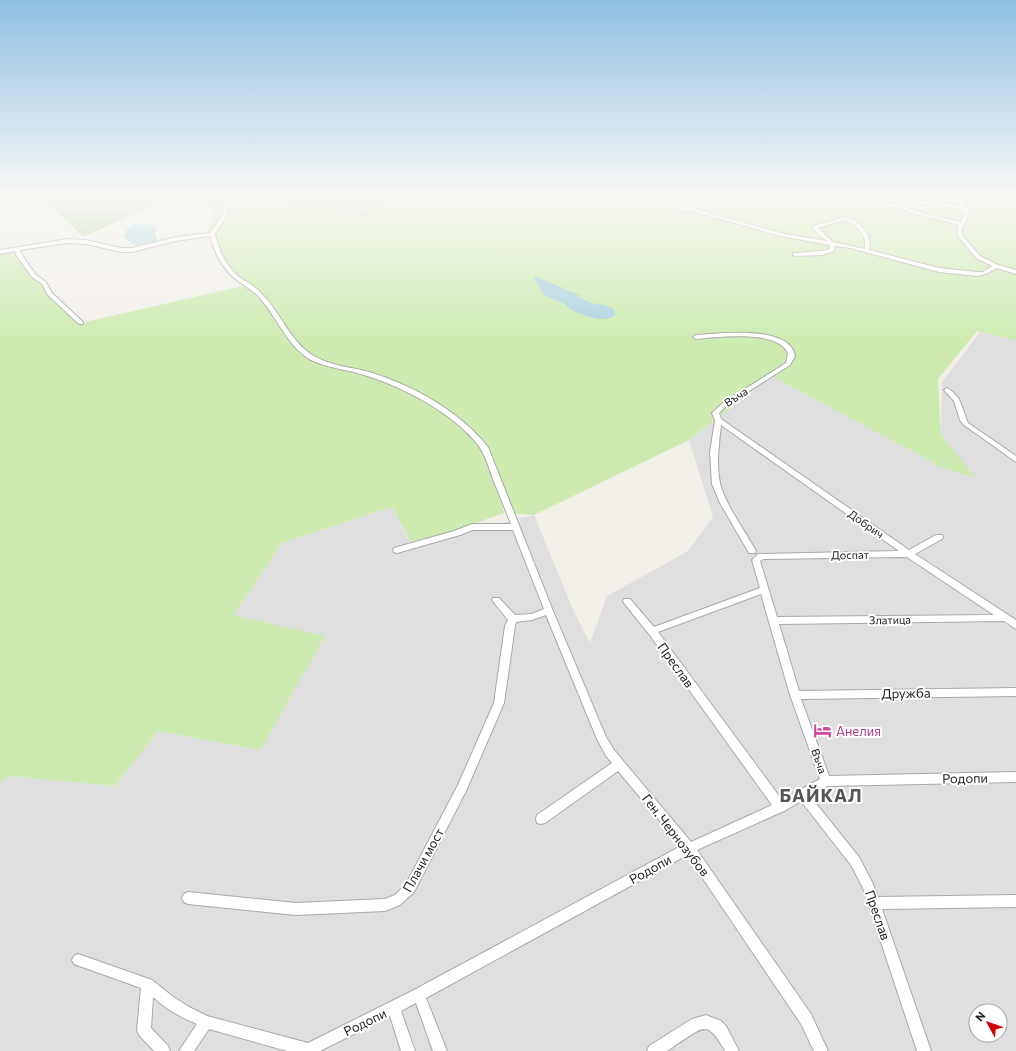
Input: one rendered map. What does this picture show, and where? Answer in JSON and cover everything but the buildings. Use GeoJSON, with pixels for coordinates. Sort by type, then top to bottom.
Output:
{"type":"FeatureCollection","features":[{"type":"Feature","properties":{"kind":"street"},"geometry":{"type":"LineString","coordinates":[[0,252],[36,246]]}},
{"type":"Feature","properties":{"kind":"street"},"geometry":{"type":"LineString","coordinates":[[102,246],[113,249],[132,250],[148,246]]}},
{"type":"Feature","properties":{"kind":"street","name":"Ген. Чернозубов"},"geometry":{"type":"LineString","coordinates":[[216,246],[230,270],[260,295],[298,346],[305,353],[319,361],[368,374],[392,383],[454,417],[475,435],[485,449],[548,611],[602,739],[610,753],[689,848],[806,1019],[821,1051]]}},
{"type":"Feature","properties":{"kind":"street"},"geometry":{"type":"LineString","coordinates":[[795,254],[828,252],[833,248],[833,246]]}},
{"type":"Feature","properties":{"kind":"street"},"geometry":{"type":"LineString","coordinates":[[847,246],[867,250],[921,266],[953,272],[984,273],[996,266]]}},
{"type":"Feature","properties":{"kind":"street"},"geometry":{"type":"LineString","coordinates":[[867,250],[869,246]]}},
{"type":"Feature","properties":{"kind":"street"},"geometry":{"type":"LineString","coordinates":[[967,246],[978,257],[996,266],[1016,272]]}},
{"type":"Feature","properties":{"kind":"street"},"geometry":{"type":"LineString","coordinates":[[17,249],[19,256],[34,276],[44,283],[50,294],[81,323]]}},
{"type":"Feature","properties":{"kind":"street","name":"Въча"},"geometry":{"type":"LineString","coordinates":[[696,337],[748,335],[767,336],[783,342],[791,351],[791,358],[788,364],[720,408],[715,413],[718,420],[714,453],[716,484],[724,503],[754,555],[795,694],[826,781]]}},
{"type":"Feature","properties":{"kind":"street"},"geometry":{"type":"LineString","coordinates":[[947,390],[959,405],[962,418],[966,424],[1016,460]]}},
{"type":"Feature","properties":{"kind":"street","name":"Добрич"},"geometry":{"type":"LineString","coordinates":[[718,420],[910,554],[1016,625]]}},
{"type":"Feature","properties":{"kind":"street"},"geometry":{"type":"LineString","coordinates":[[397,550],[457,533],[472,527],[516,527]]}},
{"type":"Feature","properties":{"kind":"street","name":"Доспат"},"geometry":{"type":"LineString","coordinates":[[754,555],[910,554],[939,537]]}},
{"type":"Feature","properties":{"kind":"street"},"geometry":{"type":"LineString","coordinates":[[652,631],[765,589]]}},
{"type":"Feature","properties":{"kind":"street"},"geometry":{"type":"LineString","coordinates":[[496,600],[514,619],[532,617],[548,611]]}},
{"type":"Feature","properties":{"kind":"street","name":"Преслав"},"geometry":{"type":"LineString","coordinates":[[627,602],[652,631],[780,807]]}},
{"type":"Feature","properties":{"kind":"street","name":"Златица"},"geometry":{"type":"LineString","coordinates":[[774,621],[1006,618]]}},
{"type":"Feature","properties":{"kind":"street","name":"Плачи мост"},"geometry":{"type":"LineString","coordinates":[[188,898],[296,909],[385,905],[395,903],[410,888],[462,788],[498,703],[510,626],[514,619]]}},
{"type":"Feature","properties":{"kind":"street","name":"Дружба"},"geometry":{"type":"LineString","coordinates":[[795,694],[1016,692]]}},
{"type":"Feature","properties":{"kind":"street"},"geometry":{"type":"LineString","coordinates":[[541,819],[620,764]]}},
{"type":"Feature","properties":{"kind":"street","name":"Родопи"},"geometry":{"type":"LineString","coordinates":[[78,960],[148,984],[167,1001],[184,1012],[206,1022],[307,1050],[419,995],[689,848],[780,807],[826,781],[1016,777]]}},
{"type":"Feature","properties":{"kind":"street","name":"Преслав"},"geometry":{"type":"LineString","coordinates":[[803,795],[855,861],[868,886],[924,1051]]}},
{"type":"Feature","properties":{"kind":"street"},"geometry":{"type":"LineString","coordinates":[[874,903],[1016,901]]}},
{"type":"Feature","properties":{"kind":"street"},"geometry":{"type":"LineString","coordinates":[[148,984],[144,1030],[163,1051]]}},
{"type":"Feature","properties":{"kind":"street"},"geometry":{"type":"LineString","coordinates":[[419,995],[440,1051]]}},
{"type":"Feature","properties":{"kind":"street"},"geometry":{"type":"LineString","coordinates":[[394,1008],[408,1051]]}},
{"type":"Feature","properties":{"kind":"street"},"geometry":{"type":"LineString","coordinates":[[186,1051],[206,1022]]}},
{"type":"Feature","properties":{"kind":"street"},"geometry":{"type":"LineString","coordinates":[[654,1051],[697,1024],[706,1022],[716,1026],[721,1031],[732,1051]]}},
{"type":"Feature","properties":{"kind":"shaded area"},"geometry":{"type":"Polygon","coordinates":[[[981,331],[1016,340],[1016,1051],[0,1051],[0,783],[9,776],[115,786],[157,731],[260,750],[324,636],[232,615],[282,543],[392,507],[411,544],[534,515],[574,612],[590,643],[607,596],[688,551],[713,517],[689,440],[772,376],[941,467],[974,478],[941,434],[942,382],[981,331]]]}},
{"type":"Feature","properties":{"kind":"green space"},"geometry":{"type":"Polygon","coordinates":[[[215,246],[1016,246],[1016,340],[977,331],[938,379],[941,434],[975,478],[941,467],[772,376],[689,440],[534,515],[510,513],[489,459],[504,513],[413,546],[392,507],[282,543],[233,615],[325,636],[260,750],[158,731],[115,786],[9,776],[0,783],[0,251],[9,251],[81,323],[247,285],[230,270],[215,246]]]}},
{"type":"Feature","properties":{"kind":"water"},"geometry":{"type":"Polygon","coordinates":[[[536,276],[575,293],[587,302],[606,305],[614,309],[615,315],[610,318],[599,319],[571,310],[565,304],[545,295],[534,280],[536,276]]]}},
{"type":"Feature","properties":{"kind":"place","name":"Анелия"},"geometry":{"type":"Point","coordinates":[823,731]}},
{"type":"Feature","properties":{"kind":"district","name":"БАЙКАЛ"},"geometry":{"type":"Point","coordinates":[821,796]}}]}
